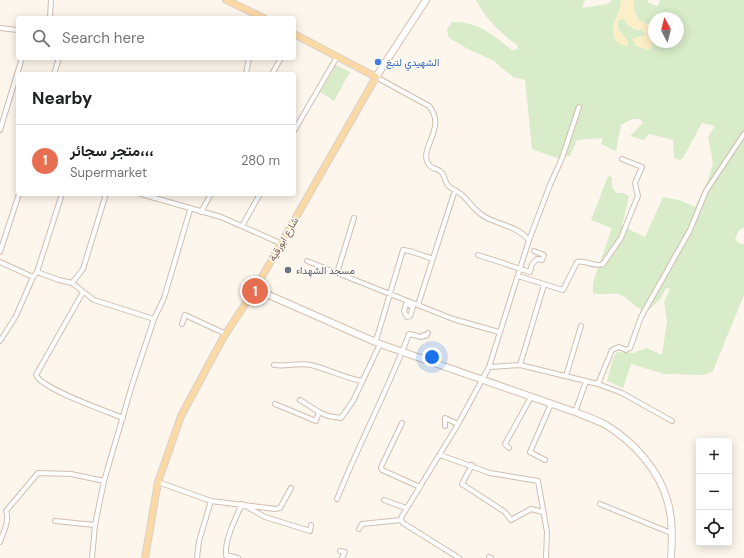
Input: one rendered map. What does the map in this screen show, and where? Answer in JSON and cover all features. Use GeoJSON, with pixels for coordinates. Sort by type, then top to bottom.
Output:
{"type":"FeatureCollection","features":[{"type":"Feature","properties":{"kind":"main road"},"geometry":{"type":"LineString","coordinates":[[226,0],[258,16]]}},
{"type":"Feature","properties":{"kind":"main road","name":"شارع ابورقية"},"geometry":{"type":"LineString","coordinates":[[144,558],[158,482],[181,416],[226,334],[254,289],[376,77],[426,0]]}},
{"type":"Feature","properties":{"kind":"main road"},"geometry":{"type":"LineString","coordinates":[[296,35],[376,77]]}},
{"type":"Feature","properties":{"kind":"main road"},"geometry":{"type":"LineString","coordinates":[[254,289],[377,343],[575,412],[606,425],[630,443],[643,457],[662,486],[668,503],[671,533],[671,558]]}},
{"type":"Feature","properties":{"kind":"street"},"geometry":{"type":"LineString","coordinates":[[50,16],[51,0]]}},
{"type":"Feature","properties":{"kind":"street"},"geometry":{"type":"LineString","coordinates":[[0,28],[16,30]]}},
{"type":"Feature","properties":{"kind":"street"},"geometry":{"type":"LineString","coordinates":[[296,128],[337,56]]}},
{"type":"Feature","properties":{"kind":"street"},"geometry":{"type":"LineString","coordinates":[[18,72],[21,60]]}},
{"type":"Feature","properties":{"kind":"street"},"geometry":{"type":"LineString","coordinates":[[55,72],[58,60]]}},
{"type":"Feature","properties":{"kind":"street"},"geometry":{"type":"LineString","coordinates":[[246,72],[249,60]]}},
{"type":"Feature","properties":{"kind":"street"},"geometry":{"type":"LineString","coordinates":[[273,72],[280,60]]}},
{"type":"Feature","properties":{"kind":"street"},"geometry":{"type":"LineString","coordinates":[[376,77],[429,106],[435,112],[437,120],[426,155],[428,163],[432,168],[440,171],[447,185],[462,194],[474,210],[486,217],[520,231],[529,240]]}},
{"type":"Feature","properties":{"kind":"street"},"geometry":{"type":"LineString","coordinates":[[0,130],[16,78]]}},
{"type":"Feature","properties":{"kind":"street"},"geometry":{"type":"LineString","coordinates":[[401,520],[406,508],[440,455],[489,367],[529,240],[562,158],[579,107]]}},
{"type":"Feature","properties":{"kind":"street"},"geometry":{"type":"LineString","coordinates":[[598,384],[612,350],[619,347],[626,350],[630,348],[641,317],[690,230],[706,191],[744,134]]}},
{"type":"Feature","properties":{"kind":"street"},"geometry":{"type":"LineString","coordinates":[[518,276],[563,290],[577,262],[581,260],[601,265],[621,238],[638,196],[636,183],[642,167],[622,159]]}},
{"type":"Feature","properties":{"kind":"street"},"geometry":{"type":"LineString","coordinates":[[418,305],[456,190]]}},
{"type":"Feature","properties":{"kind":"street"},"geometry":{"type":"LineString","coordinates":[[0,252],[18,196]]}},
{"type":"Feature","properties":{"kind":"street"},"geometry":{"type":"LineString","coordinates":[[0,341],[16,316],[33,277],[37,272],[61,196]]}},
{"type":"Feature","properties":{"kind":"street"},"geometry":{"type":"LineString","coordinates":[[72,283],[83,269],[105,196]]}},
{"type":"Feature","properties":{"kind":"street"},"geometry":{"type":"LineString","coordinates":[[147,196],[190,210],[221,217],[280,243]]}},
{"type":"Feature","properties":{"kind":"street"},"geometry":{"type":"LineString","coordinates":[[201,212],[210,196]]}},
{"type":"Feature","properties":{"kind":"street"},"geometry":{"type":"LineString","coordinates":[[242,226],[259,196]]}},
{"type":"Feature","properties":{"kind":"street"},"geometry":{"type":"LineString","coordinates":[[92,558],[95,525],[104,481],[154,319],[164,298],[190,210]]}},
{"type":"Feature","properties":{"kind":"street"},"geometry":{"type":"LineString","coordinates":[[337,272],[354,218]]}},
{"type":"Feature","properties":{"kind":"street"},"geometry":{"type":"LineString","coordinates":[[300,400],[328,416],[341,418],[353,401],[377,343],[403,250],[434,259]]}},
{"type":"Feature","properties":{"kind":"street"},"geometry":{"type":"LineString","coordinates":[[478,255],[530,272],[532,264],[537,259],[542,260],[544,255],[534,251]]}},
{"type":"Feature","properties":{"kind":"street"},"geometry":{"type":"LineString","coordinates":[[307,261],[390,294],[407,303],[418,305],[453,319],[499,332]]}},
{"type":"Feature","properties":{"kind":"street"},"geometry":{"type":"LineString","coordinates":[[0,262],[33,277]]}},
{"type":"Feature","properties":{"kind":"street"},"geometry":{"type":"LineString","coordinates":[[37,272],[72,283],[94,300],[154,319]]}},
{"type":"Feature","properties":{"kind":"street"},"geometry":{"type":"LineString","coordinates":[[520,365],[544,285]]}},
{"type":"Feature","properties":{"kind":"street"},"geometry":{"type":"LineString","coordinates":[[83,292],[36,375],[42,383],[76,399],[123,418]]}},
{"type":"Feature","properties":{"kind":"street"},"geometry":{"type":"LineString","coordinates":[[182,324],[185,315],[226,334]]}},
{"type":"Feature","properties":{"kind":"street"},"geometry":{"type":"LineString","coordinates":[[566,376],[581,326]]}},
{"type":"Feature","properties":{"kind":"street"},"geometry":{"type":"LineString","coordinates":[[337,499],[352,460],[383,397],[409,334],[422,337],[424,335],[426,336],[428,333]]}},
{"type":"Feature","properties":{"kind":"street"},"geometry":{"type":"LineString","coordinates":[[274,365],[286,366],[310,364],[362,381]]}},
{"type":"Feature","properties":{"kind":"street"},"geometry":{"type":"LineString","coordinates":[[489,367],[520,365],[598,384],[622,393],[672,421]]}},
{"type":"Feature","properties":{"kind":"street"},"geometry":{"type":"LineString","coordinates":[[575,412],[586,382]]}},
{"type":"Feature","properties":{"kind":"street"},"geometry":{"type":"LineString","coordinates":[[510,448],[505,444],[531,397]]}},
{"type":"Feature","properties":{"kind":"street"},"geometry":{"type":"LineString","coordinates":[[275,404],[316,421],[319,412]]}},
{"type":"Feature","properties":{"kind":"street"},"geometry":{"type":"LineString","coordinates":[[545,460],[530,452],[551,404]]}},
{"type":"Feature","properties":{"kind":"street"},"geometry":{"type":"LineString","coordinates":[[445,426],[445,418],[458,424]]}},
{"type":"Feature","properties":{"kind":"street"},"geometry":{"type":"LineString","coordinates":[[402,423],[381,467],[382,470],[420,487]]}},
{"type":"Feature","properties":{"kind":"street"},"geometry":{"type":"LineString","coordinates":[[440,455],[490,473],[538,480],[547,532],[546,558]]}},
{"type":"Feature","properties":{"kind":"street"},"geometry":{"type":"LineString","coordinates":[[472,466],[462,484],[505,512],[511,520],[531,509],[543,512]]}},
{"type":"Feature","properties":{"kind":"street"},"geometry":{"type":"LineString","coordinates":[[0,542],[5,527],[6,512],[38,473],[71,474],[104,481]]}},
{"type":"Feature","properties":{"kind":"street"},"geometry":{"type":"LineString","coordinates":[[158,482],[211,501],[280,508],[291,488]]}},
{"type":"Feature","properties":{"kind":"street"},"geometry":{"type":"LineString","coordinates":[[384,500],[406,508]]}},
{"type":"Feature","properties":{"kind":"street"},"geometry":{"type":"LineString","coordinates":[[197,558],[199,541],[211,501]]}},
{"type":"Feature","properties":{"kind":"street"},"geometry":{"type":"LineString","coordinates":[[242,504],[265,518],[310,531],[311,525]]}},
{"type":"Feature","properties":{"kind":"street"},"geometry":{"type":"LineString","coordinates":[[238,558],[227,556],[226,548],[234,520],[242,504]]}},
{"type":"Feature","properties":{"kind":"street"},"geometry":{"type":"LineString","coordinates":[[600,504],[671,533]]}},
{"type":"Feature","properties":{"kind":"street"},"geometry":{"type":"LineString","coordinates":[[0,510],[6,512]]}},
{"type":"Feature","properties":{"kind":"street"},"geometry":{"type":"LineString","coordinates":[[360,529],[362,524],[401,520]]}},
{"type":"Feature","properties":{"kind":"street"},"geometry":{"type":"LineString","coordinates":[[401,520],[403,523],[459,558]]}},
{"type":"Feature","properties":{"kind":"street"},"geometry":{"type":"LineString","coordinates":[[55,521],[95,525]]}},
{"type":"Feature","properties":{"kind":"street"},"geometry":{"type":"LineString","coordinates":[[340,551],[345,552],[342,558]]}},
{"type":"Feature","properties":{"kind":"green space"},"geometry":{"type":"Polygon","coordinates":[[[476,0],[585,0],[582,8],[608,4],[612,0],[621,0],[621,8],[613,25],[627,41],[618,29],[618,21],[623,18],[634,29],[642,30],[646,35],[633,39],[636,45],[650,50],[651,48],[684,48],[684,12],[648,12],[648,24],[637,19],[634,9],[634,0],[647,0],[649,3],[658,6],[660,0],[744,0],[744,228],[739,230],[735,239],[740,244],[744,244],[744,295],[713,371],[704,375],[664,374],[631,364],[623,388],[607,381],[613,358],[617,352],[633,353],[647,348],[662,355],[667,321],[664,302],[670,289],[666,288],[661,298],[648,311],[640,309],[625,297],[618,294],[593,293],[593,282],[612,228],[591,220],[608,176],[612,177],[612,187],[616,193],[623,193],[629,196],[622,226],[645,237],[663,197],[679,200],[695,207],[708,180],[713,163],[708,137],[715,126],[702,123],[683,158],[680,160],[674,158],[673,140],[649,134],[644,140],[630,136],[643,123],[640,119],[632,119],[621,125],[616,151],[601,144],[603,138],[577,140],[570,156],[556,158],[532,149],[525,80],[513,77],[494,61],[449,38],[447,29],[452,22],[461,22],[477,26],[512,50],[518,49],[517,45],[488,19],[476,0]]]}},
{"type":"Feature","properties":{"kind":"green space"},"geometry":{"type":"Polygon","coordinates":[[[336,65],[350,72],[334,101],[320,92],[336,65]]]}},
{"type":"Feature","properties":{"kind":"sand"},"geometry":{"type":"Polygon","coordinates":[[[621,0],[634,0],[634,9],[637,19],[648,24],[648,48],[651,48],[650,50],[636,46],[632,39],[646,35],[642,30],[628,26],[623,18],[618,21],[618,29],[628,41],[627,46],[619,43],[614,38],[614,26],[621,0]]]}},
{"type":"Feature","properties":{"kind":"place","name":"الشهيدي لتبغ"},"geometry":{"type":"Point","coordinates":[378,62]}},
{"type":"Feature","properties":{"kind":"place","name":"مسجد الشهداء"},"geometry":{"type":"Point","coordinates":[288,270]}},
{"type":"Feature","properties":{"kind":"place","name":"متجر سجائر،،،"},"geometry":{"type":"Point","coordinates":[255,291]}}]}
